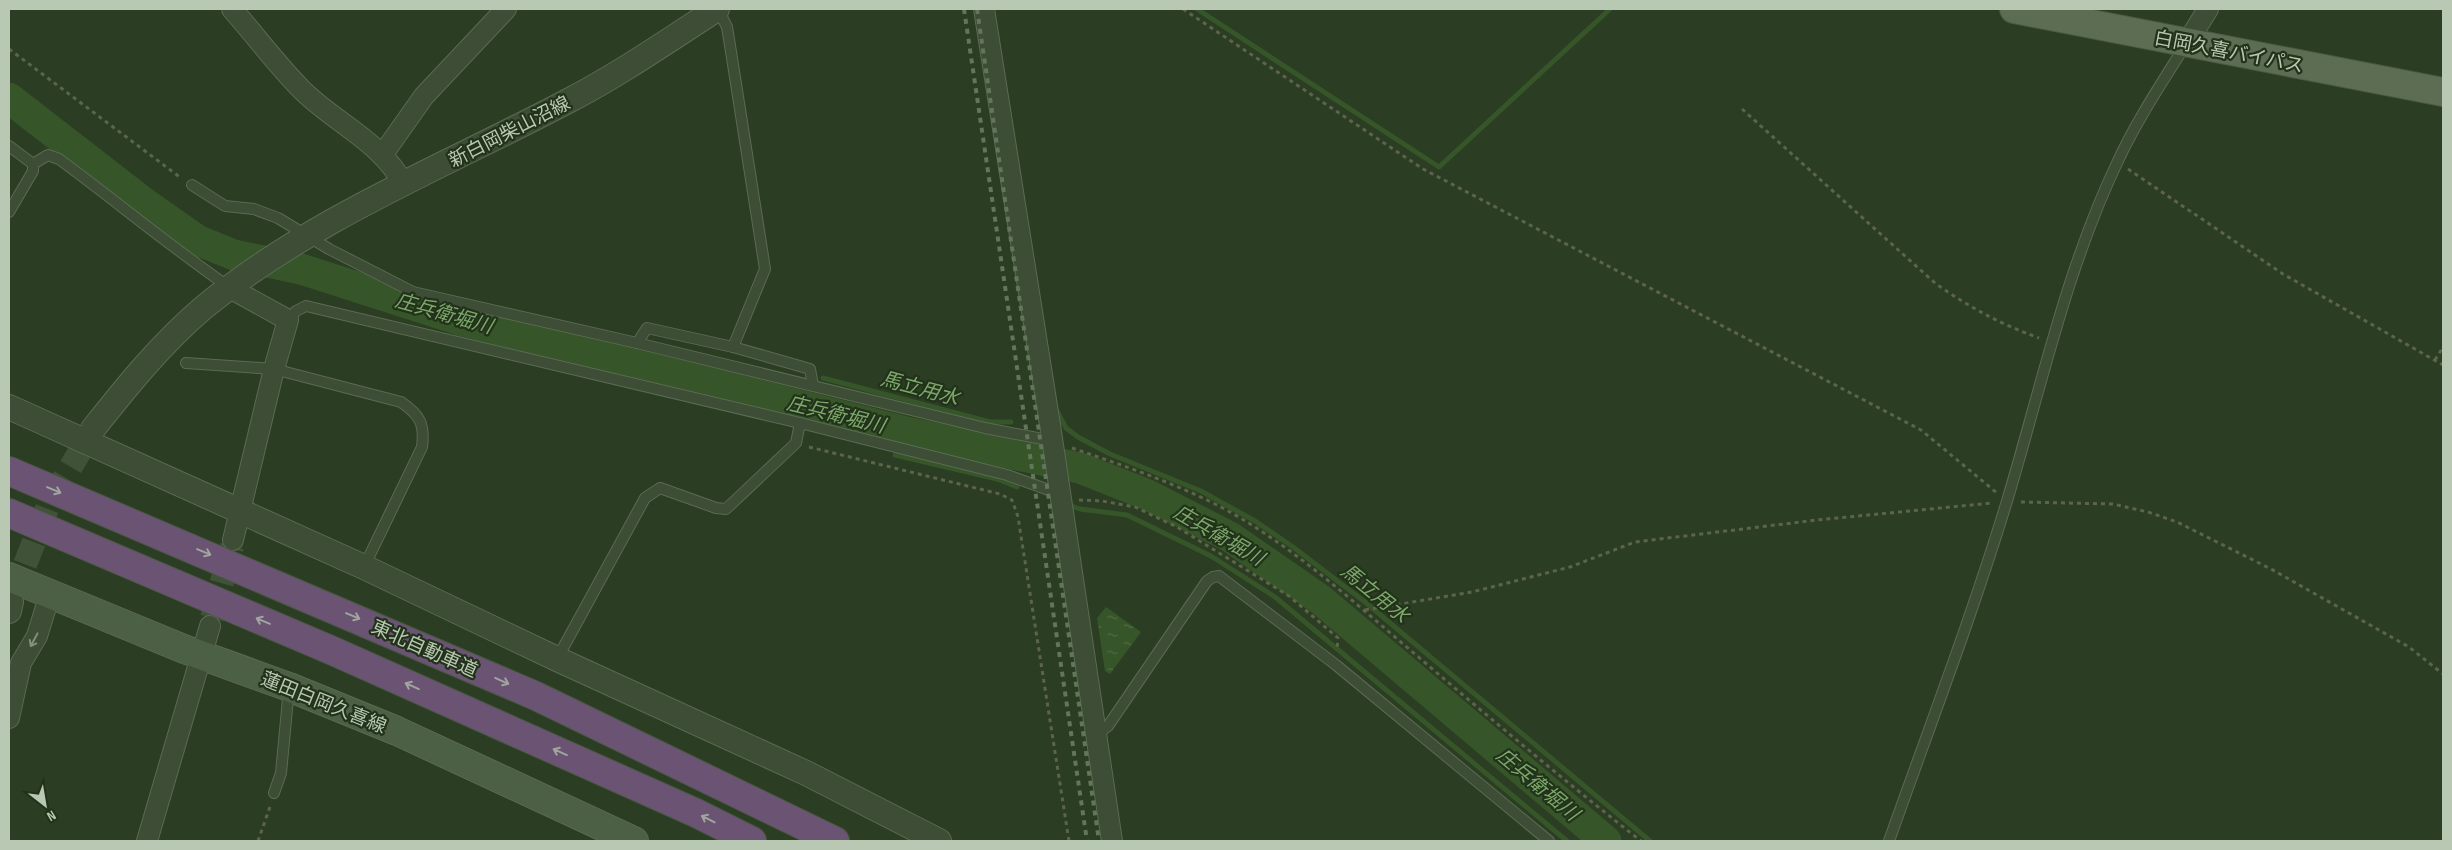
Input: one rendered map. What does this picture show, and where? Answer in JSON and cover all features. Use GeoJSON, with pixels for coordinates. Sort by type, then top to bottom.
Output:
{"type":"FeatureCollection","features":[{"type":"Feature","properties":{"kind":"highway","name":"東北自動車道"},"geometry":{"type":"LineString","coordinates":[[9,471],[536,696],[835,841]]}},
{"type":"Feature","properties":{"kind":"highway"},"geometry":{"type":"LineString","coordinates":[[9,513],[351,659],[696,813],[752,841]]}},
{"type":"Feature","properties":{"kind":"main road","name":"白岡久喜バイパス"},"geometry":{"type":"LineString","coordinates":[[2014,9],[2187,44],[2443,92]]}},
{"type":"Feature","properties":{"kind":"main road","name":"蓮田白岡久喜線"},"geometry":{"type":"LineString","coordinates":[[9,597],[50,594],[200,655],[289,687],[397,731],[634,841]]}},
{"type":"Feature","properties":{"kind":"street"},"geometry":{"type":"LineString","coordinates":[[232,9],[302,90],[383,154],[404,185]]}},
{"type":"Feature","properties":{"kind":"street"},"geometry":{"type":"LineString","coordinates":[[383,154],[424,96],[506,9]]}},
{"type":"Feature","properties":{"kind":"street","name":"新白岡柴山沼線"},"geometry":{"type":"LineString","coordinates":[[236,284],[302,240],[404,185],[570,100],[718,9]]}},
{"type":"Feature","properties":{"kind":"street"},"geometry":{"type":"LineString","coordinates":[[984,9],[1053,445],[1112,841]]}},
{"type":"Feature","properties":{"kind":"street"},"geometry":{"type":"LineString","coordinates":[[2187,44],[2208,9]]}},
{"type":"Feature","properties":{"kind":"street"},"geometry":{"type":"LineString","coordinates":[[93,429],[160,348],[184,325],[236,284],[288,320],[274,369],[242,512],[233,540]]}},
{"type":"Feature","properties":{"kind":"street"},"geometry":{"type":"LineString","coordinates":[[9,407],[364,567],[557,659],[806,773],[939,841]]}},
{"type":"Feature","properties":{"kind":"street"},"geometry":{"type":"LineString","coordinates":[[9,718],[21,663],[37,636],[50,594]]}},
{"type":"Feature","properties":{"kind":"street"},"geometry":{"type":"LineString","coordinates":[[147,841],[210,626]]}},
{"type":"Feature","properties":{"kind":"lane"},"geometry":{"type":"LineString","coordinates":[[718,9],[727,27],[765,269],[734,347]]}},
{"type":"Feature","properties":{"kind":"lane"},"geometry":{"type":"LineString","coordinates":[[1889,841],[2006,502],[2051,343],[2085,242],[2117,162],[2187,44]]}},
{"type":"Feature","properties":{"kind":"lane"},"geometry":{"type":"LineString","coordinates":[[9,146],[33,164]]}},
{"type":"Feature","properties":{"kind":"lane"},"geometry":{"type":"LineString","coordinates":[[33,164],[48,155],[59,159],[131,212],[198,266],[236,284]]}},
{"type":"Feature","properties":{"kind":"lane"},"geometry":{"type":"LineString","coordinates":[[9,212],[33,171],[33,164]]}},
{"type":"Feature","properties":{"kind":"lane"},"geometry":{"type":"LineString","coordinates":[[192,186],[225,206],[254,209],[278,218],[302,240],[329,249],[412,292],[637,342],[1053,445]]}},
{"type":"Feature","properties":{"kind":"lane"},"geometry":{"type":"LineString","coordinates":[[288,320],[306,306],[800,423],[1059,489]]}},
{"type":"Feature","properties":{"kind":"lane"},"geometry":{"type":"LineString","coordinates":[[637,342],[648,328],[734,347],[810,369],[813,385]]}},
{"type":"Feature","properties":{"kind":"lane"},"geometry":{"type":"LineString","coordinates":[[186,363],[274,369],[401,402],[416,412],[424,434],[422,447],[364,567]]}},
{"type":"Feature","properties":{"kind":"lane"},"geometry":{"type":"LineString","coordinates":[[557,659],[645,498],[660,488],[716,508],[726,509],[796,443],[800,423]]}},
{"type":"Feature","properties":{"kind":"lane"},"geometry":{"type":"LineString","coordinates":[[1095,736],[1108,726],[1207,581],[1213,577],[1220,576],[1336,665],[1549,841]]}},
{"type":"Feature","properties":{"kind":"lane"},"geometry":{"type":"LineString","coordinates":[[274,793],[281,773],[289,687]]}},
{"type":"Feature","properties":{"kind":"path"},"geometry":{"type":"LineString","coordinates":[[1183,9],[1423,169],[1922,430],[1959,459],[2006,502]]}},
{"type":"Feature","properties":{"kind":"path"},"geometry":{"type":"LineString","coordinates":[[9,49],[192,186]]}},
{"type":"Feature","properties":{"kind":"path"},"geometry":{"type":"LineString","coordinates":[[1742,109],[1936,284],[1970,308],[2001,324],[2051,343]]}},
{"type":"Feature","properties":{"kind":"path"},"geometry":{"type":"LineString","coordinates":[[2117,162],[2283,274],[2443,365]]}},
{"type":"Feature","properties":{"kind":"path"},"geometry":{"type":"LineString","coordinates":[[2435,360],[2443,347]]}},
{"type":"Feature","properties":{"kind":"path"},"geometry":{"type":"LineString","coordinates":[[796,443],[1000,494],[1012,500],[1018,517],[1069,841]]}},
{"type":"Feature","properties":{"kind":"path"},"geometry":{"type":"LineString","coordinates":[[1053,445],[1153,477],[1219,506],[1260,531],[1296,556],[1364,610],[1567,782],[1641,841]]}},
{"type":"Feature","properties":{"kind":"path"},"geometry":{"type":"LineString","coordinates":[[1059,489],[1070,500],[1102,501],[1135,507],[1215,550],[1289,596],[1338,638],[1336,665]]}},
{"type":"Feature","properties":{"kind":"path"},"geometry":{"type":"LineString","coordinates":[[1364,610],[1472,592],[1570,567],[1635,542],[1817,520],[2006,502],[2113,504],[2148,512],[2177,522],[2272,569],[2409,647],[2443,674]]}},
{"type":"Feature","properties":{"kind":"path"},"geometry":{"type":"LineString","coordinates":[[258,841],[274,793]]}},
{"type":"Feature","properties":{"kind":"water"},"geometry":{"type":"Polygon","coordinates":[[[1106,607],[1141,632],[1110,674],[1105,671],[1097,618],[1106,607]]]}},
{"type":"Feature","properties":{"kind":"waterway"},"geometry":{"type":"LineString","coordinates":[[1197,9],[1439,167],[1610,9]]}},
{"type":"Feature","properties":{"kind":"waterway","name":"庄兵衛堀川"},"geometry":{"type":"LineString","coordinates":[[9,98],[143,202],[197,240],[234,255],[301,269],[463,321],[911,433],[1080,468],[1148,495],[1230,537],[1321,600],[1606,841]]}},
{"type":"Feature","properties":{"kind":"waterway","name":"馬立用水"},"geometry":{"type":"LineString","coordinates":[[823,378],[990,422],[1011,422]]}},
{"type":"Feature","properties":{"kind":"waterway","name":"馬立用水"},"geometry":{"type":"LineString","coordinates":[[1057,411],[1066,428],[1078,437],[1110,454],[1201,491],[1255,521],[1293,547],[1365,602],[1650,841]]}},
{"type":"Feature","properties":{"kind":"waterway"},"geometry":{"type":"LineString","coordinates":[[895,455],[997,479],[1017,487]]}},
{"type":"Feature","properties":{"kind":"waterway"},"geometry":{"type":"LineString","coordinates":[[1071,506],[1080,509],[1127,515],[1211,556],[1275,597],[1567,841]]}},
{"type":"Feature","properties":{"kind":"tunnel"},"geometry":{"type":"LineString","coordinates":[[12,598],[48,506],[93,429]]}},
{"type":"Feature","properties":{"kind":"tunnel"},"geometry":{"type":"LineString","coordinates":[[212,618],[232,546]]}},
{"type":"Feature","properties":{"kind":"railway"},"geometry":{"type":"LineString","coordinates":[[964,9],[1087,841]]}},
{"type":"Feature","properties":{"kind":"railway"},"geometry":{"type":"LineString","coordinates":[[977,9],[1099,841]]}}]}
